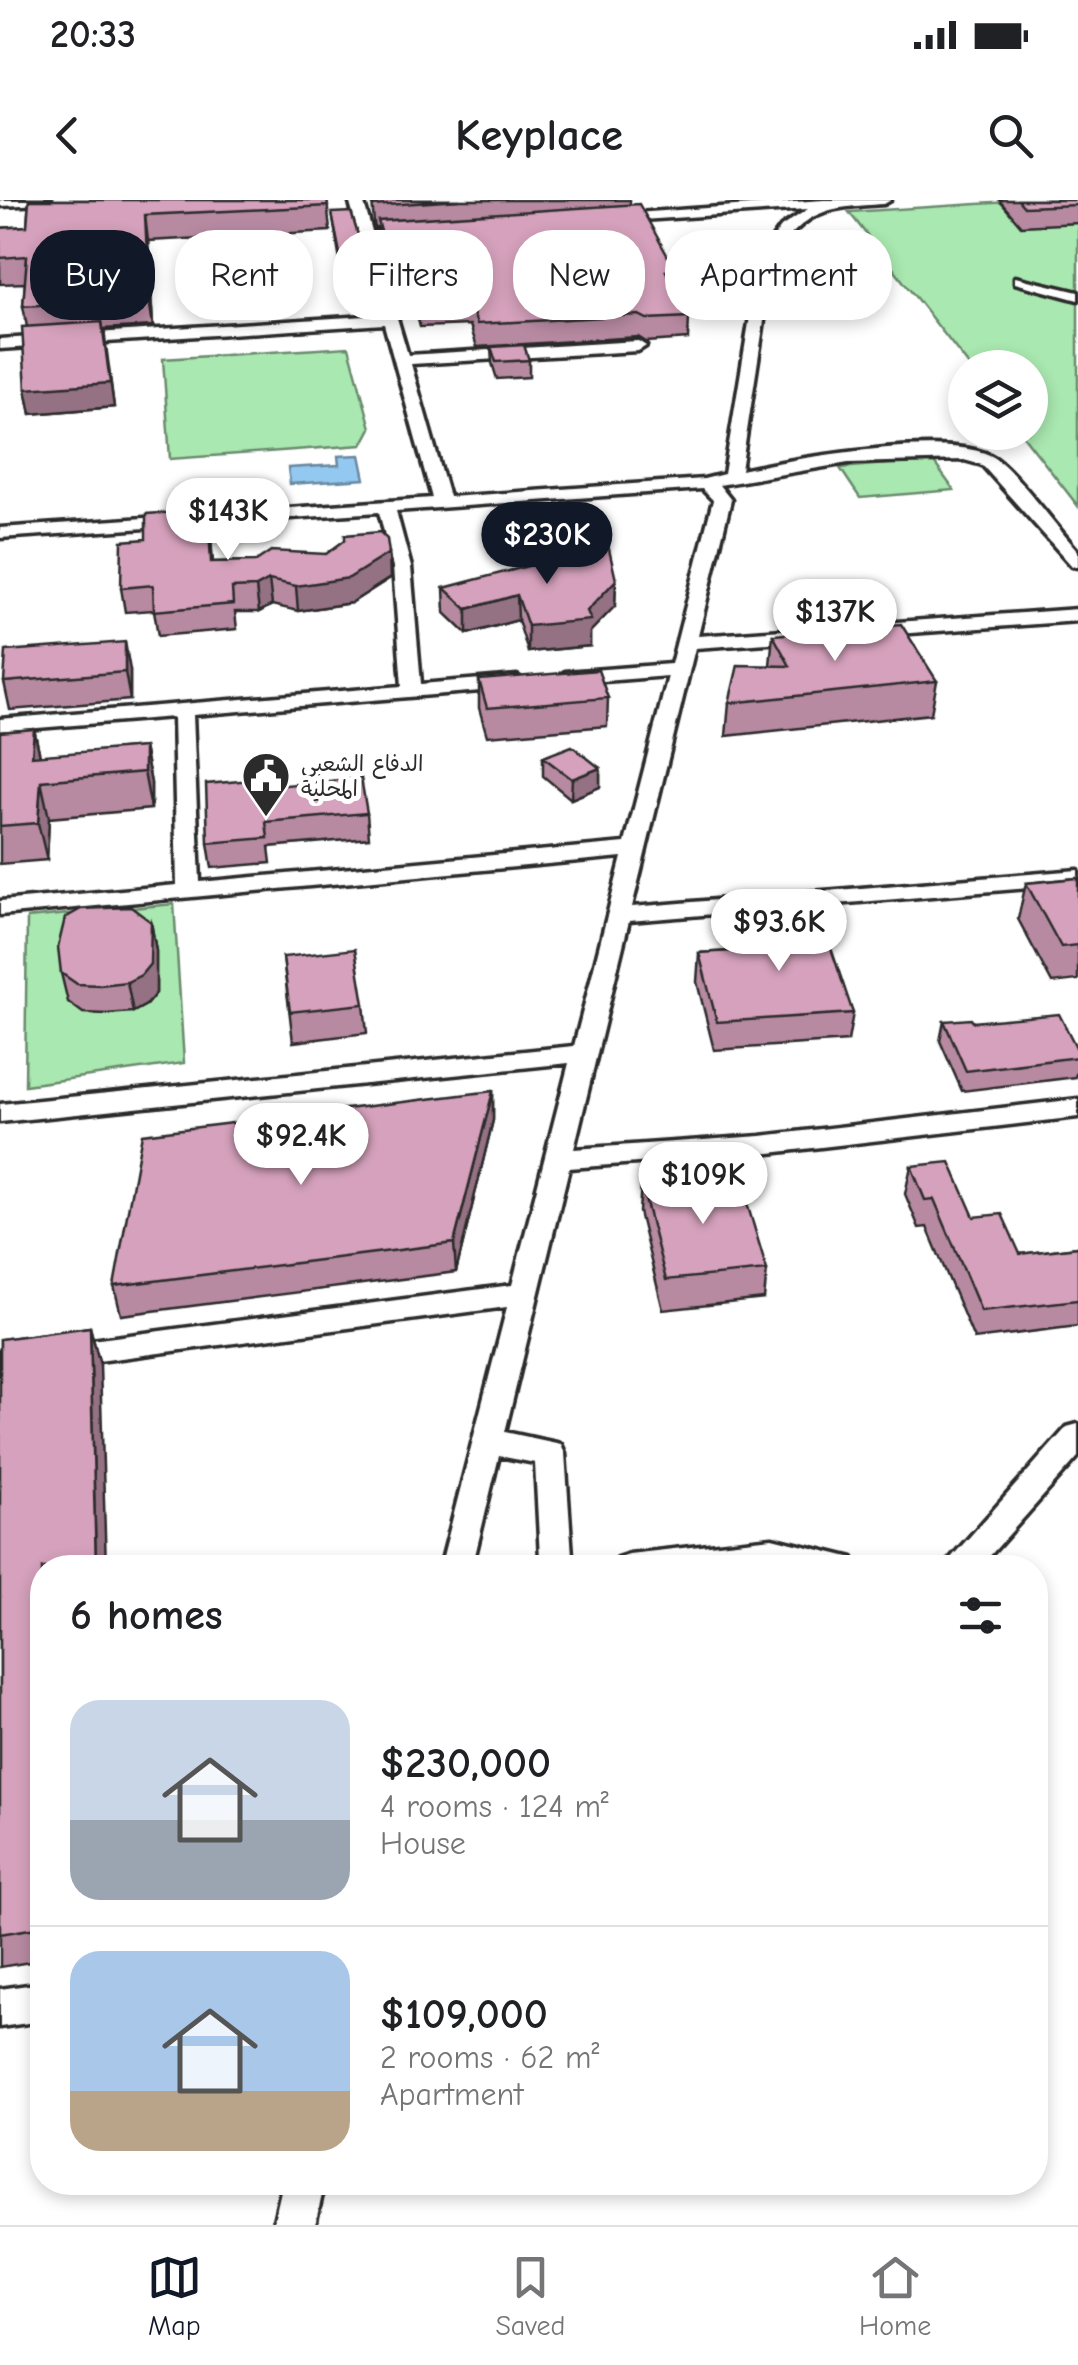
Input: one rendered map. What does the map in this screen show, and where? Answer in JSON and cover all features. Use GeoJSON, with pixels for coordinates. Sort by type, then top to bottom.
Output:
{"type":"FeatureCollection","features":[{"type":"Feature","properties":{"kind":"street"},"geometry":{"type":"LineString","coordinates":[[0,202],[44,200]]}},
{"type":"Feature","properties":{"kind":"street"},"geometry":{"type":"LineString","coordinates":[[356,200],[364,230]]}},
{"type":"Feature","properties":{"kind":"street"},"geometry":{"type":"LineString","coordinates":[[651,200],[664,214]]}},
{"type":"Feature","properties":{"kind":"street"},"geometry":{"type":"LineString","coordinates":[[594,220],[884,200]]}},
{"type":"Feature","properties":{"kind":"street"},"geometry":{"type":"LineString","coordinates":[[750,208],[772,215],[786,230],[811,210],[834,202]]}},
{"type":"Feature","properties":{"kind":"street"},"geometry":{"type":"LineString","coordinates":[[1020,280],[1078,296]]}},
{"type":"Feature","properties":{"kind":"street"},"geometry":{"type":"LineString","coordinates":[[0,344],[358,320]]}},
{"type":"Feature","properties":{"kind":"street"},"geometry":{"type":"LineString","coordinates":[[389,320],[442,501]]}},
{"type":"Feature","properties":{"kind":"street"},"geometry":{"type":"LineString","coordinates":[[732,474],[757,320]]}},
{"type":"Feature","properties":{"kind":"street"},"geometry":{"type":"LineString","coordinates":[[400,360],[638,346]]}},
{"type":"Feature","properties":{"kind":"street"},"geometry":{"type":"LineString","coordinates":[[0,533],[705,484],[732,474],[912,454],[977,455],[988,461],[1078,562]]}},
{"type":"Feature","properties":{"kind":"street"},"geometry":{"type":"LineString","coordinates":[[459,1555],[722,500],[713,486],[705,484]]}},
{"type":"Feature","properties":{"kind":"street"},"geometry":{"type":"LineString","coordinates":[[386,506],[402,567],[412,691]]}},
{"type":"Feature","properties":{"kind":"street"},"geometry":{"type":"LineString","coordinates":[[688,642],[1078,615]]}},
{"type":"Feature","properties":{"kind":"street"},"geometry":{"type":"LineString","coordinates":[[0,725],[680,668]]}},
{"type":"Feature","properties":{"kind":"street"},"geometry":{"type":"LineString","coordinates":[[183,710],[189,890]]}},
{"type":"Feature","properties":{"kind":"street"},"geometry":{"type":"LineString","coordinates":[[0,908],[632,849]]}},
{"type":"Feature","properties":{"kind":"street"},"geometry":{"type":"LineString","coordinates":[[616,915],[1078,877]]}},
{"type":"Feature","properties":{"kind":"street"},"geometry":{"type":"LineString","coordinates":[[0,1112],[582,1054]]}},
{"type":"Feature","properties":{"kind":"street"},"geometry":{"type":"LineString","coordinates":[[556,1160],[761,1145],[1078,1108]]}},
{"type":"Feature","properties":{"kind":"street"},"geometry":{"type":"LineString","coordinates":[[0,1363],[522,1294]]}},
{"type":"Feature","properties":{"kind":"street"},"geometry":{"type":"LineString","coordinates":[[970,1555],[1078,1436]]}},
{"type":"Feature","properties":{"kind":"street"},"geometry":{"type":"LineString","coordinates":[[486,1441],[550,1453],[556,1555]]}},
{"type":"Feature","properties":{"kind":"street"},"geometry":{"type":"LineString","coordinates":[[745,1555],[785,1555]]}},
{"type":"Feature","properties":{"kind":"street"},"geometry":{"type":"LineString","coordinates":[[0,2008],[30,2004]]}},
{"type":"Feature","properties":{"kind":"street"},"geometry":{"type":"LineString","coordinates":[[294,2225],[301,2195]]}},
{"type":"Feature","properties":{"kind":"green space"},"geometry":{"type":"Polygon","coordinates":[[[1078,200],[1078,506],[1034,450],[1048,450],[1048,350],[957,350],[892,267],[892,230],[863,230],[849,212],[1078,200]]]}},
{"type":"Feature","properties":{"kind":"green space"},"geometry":{"type":"Polygon","coordinates":[[[349,347],[371,428],[362,445],[170,459],[163,359],[349,347]]]}},
{"type":"Feature","properties":{"kind":"green space"},"geometry":{"type":"Polygon","coordinates":[[[932,460],[954,490],[860,498],[840,468],[932,460]]]}},
{"type":"Feature","properties":{"kind":"green space"},"geometry":{"type":"Polygon","coordinates":[[[174,904],[184,1063],[25,1085],[27,918],[174,904]]]}},
{"type":"Feature","properties":{"kind":"water"},"geometry":{"type":"Polygon","coordinates":[[[360,455],[365,479],[290,484],[288,468],[339,465],[338,456],[360,455]]]}},
{"type":"Feature","properties":{"kind":"building"},"geometry":{"type":"Polygon","coordinates":[[[29,200],[327,200],[328,206],[145,215],[146,230],[30,230],[30,306],[23,306],[27,256],[0,258],[0,228],[27,226],[29,200]]]}},
{"type":"Feature","properties":{"kind":"building"},"geometry":{"type":"Polygon","coordinates":[[[460,200],[373,206],[372,201],[460,200]]]}},
{"type":"Feature","properties":{"kind":"building"},"geometry":{"type":"Polygon","coordinates":[[[1018,200],[1078,200],[1078,205],[1024,207],[1018,200]]]}},
{"type":"Feature","properties":{"kind":"building"},"geometry":{"type":"Polygon","coordinates":[[[639,204],[665,251],[665,318],[645,318],[645,230],[513,230],[513,320],[549,320],[477,324],[476,320],[493,320],[493,230],[381,230],[378,221],[639,204]]]}},
{"type":"Feature","properties":{"kind":"building"},"geometry":{"type":"Polygon","coordinates":[[[351,212],[356,230],[335,230],[332,213],[351,212]]]}},
{"type":"Feature","properties":{"kind":"building"},"geometry":{"type":"Polygon","coordinates":[[[102,322],[110,383],[26,389],[22,327],[102,322]]]}},
{"type":"Feature","properties":{"kind":"building"},"geometry":{"type":"Polygon","coordinates":[[[524,345],[529,360],[496,362],[491,347],[524,345]]]}},
{"type":"Feature","properties":{"kind":"building"},"geometry":{"type":"Polygon","coordinates":[[[208,510],[211,562],[256,561],[271,551],[326,554],[345,540],[345,535],[380,532],[387,539],[389,553],[349,578],[296,586],[269,580],[256,587],[232,588],[233,604],[154,611],[153,585],[121,588],[122,541],[146,539],[146,514],[208,510]]]}},
{"type":"Feature","properties":{"kind":"building"},"geometry":{"type":"Polygon","coordinates":[[[608,545],[616,580],[587,611],[591,620],[528,626],[517,595],[467,609],[444,588],[608,545]]]}},
{"type":"Feature","properties":{"kind":"building"},"geometry":{"type":"Polygon","coordinates":[[[901,624],[937,681],[729,703],[738,665],[790,666],[773,635],[901,624]]]}},
{"type":"Feature","properties":{"kind":"building"},"geometry":{"type":"Polygon","coordinates":[[[125,642],[125,672],[4,682],[6,651],[125,642]]]}},
{"type":"Feature","properties":{"kind":"building"},"geometry":{"type":"Polygon","coordinates":[[[598,670],[608,698],[487,708],[479,680],[598,670]]]}},
{"type":"Feature","properties":{"kind":"building"},"geometry":{"type":"Polygon","coordinates":[[[34,729],[32,756],[144,747],[144,772],[41,781],[38,823],[0,826],[0,732],[34,729]]]}},
{"type":"Feature","properties":{"kind":"building"},"geometry":{"type":"Polygon","coordinates":[[[572,746],[600,768],[572,779],[543,757],[572,746]]]}},
{"type":"Feature","properties":{"kind":"building"},"geometry":{"type":"Polygon","coordinates":[[[361,778],[367,813],[266,822],[268,838],[208,843],[206,784],[263,779],[264,787],[361,778]]]}},
{"type":"Feature","properties":{"kind":"building"},"geometry":{"type":"Polygon","coordinates":[[[1078,878],[1078,945],[1061,947],[1026,883],[1078,878]]]}},
{"type":"Feature","properties":{"kind":"building"},"geometry":{"type":"Polygon","coordinates":[[[813,895],[853,1013],[717,1022],[699,953],[799,947],[781,898],[813,895]]]}},
{"type":"Feature","properties":{"kind":"building"},"geometry":{"type":"Polygon","coordinates":[[[131,907],[151,922],[150,964],[141,975],[127,982],[100,985],[77,984],[61,973],[58,947],[65,918],[81,909],[131,907]]]}},
{"type":"Feature","properties":{"kind":"building"},"geometry":{"type":"Polygon","coordinates":[[[355,949],[364,1004],[290,1012],[283,957],[355,949]]]}},
{"type":"Feature","properties":{"kind":"building"},"geometry":{"type":"Polygon","coordinates":[[[1059,1014],[1078,1057],[966,1071],[944,1021],[973,1022],[1059,1014]]]}},
{"type":"Feature","properties":{"kind":"building"},"geometry":{"type":"Polygon","coordinates":[[[493,1091],[454,1243],[114,1286],[142,1134],[493,1091]]]}},
{"type":"Feature","properties":{"kind":"building"},"geometry":{"type":"Polygon","coordinates":[[[950,1162],[974,1217],[1002,1214],[1020,1254],[1078,1247],[1078,1300],[981,1311],[934,1199],[925,1200],[911,1166],[950,1162]]]}},
{"type":"Feature","properties":{"kind":"building"},"geometry":{"type":"Polygon","coordinates":[[[738,1173],[767,1270],[666,1280],[641,1183],[738,1173]]]}},
{"type":"Feature","properties":{"kind":"building"},"geometry":{"type":"Polygon","coordinates":[[[90,1327],[96,1555],[30,1555],[30,1929],[0,1934],[0,1339],[90,1327]]]}},
{"type":"Feature","properties":{"kind":"place","name":"الدفاع الشعبي المحلية"},"geometry":{"type":"Point","coordinates":[266,818]}}]}
